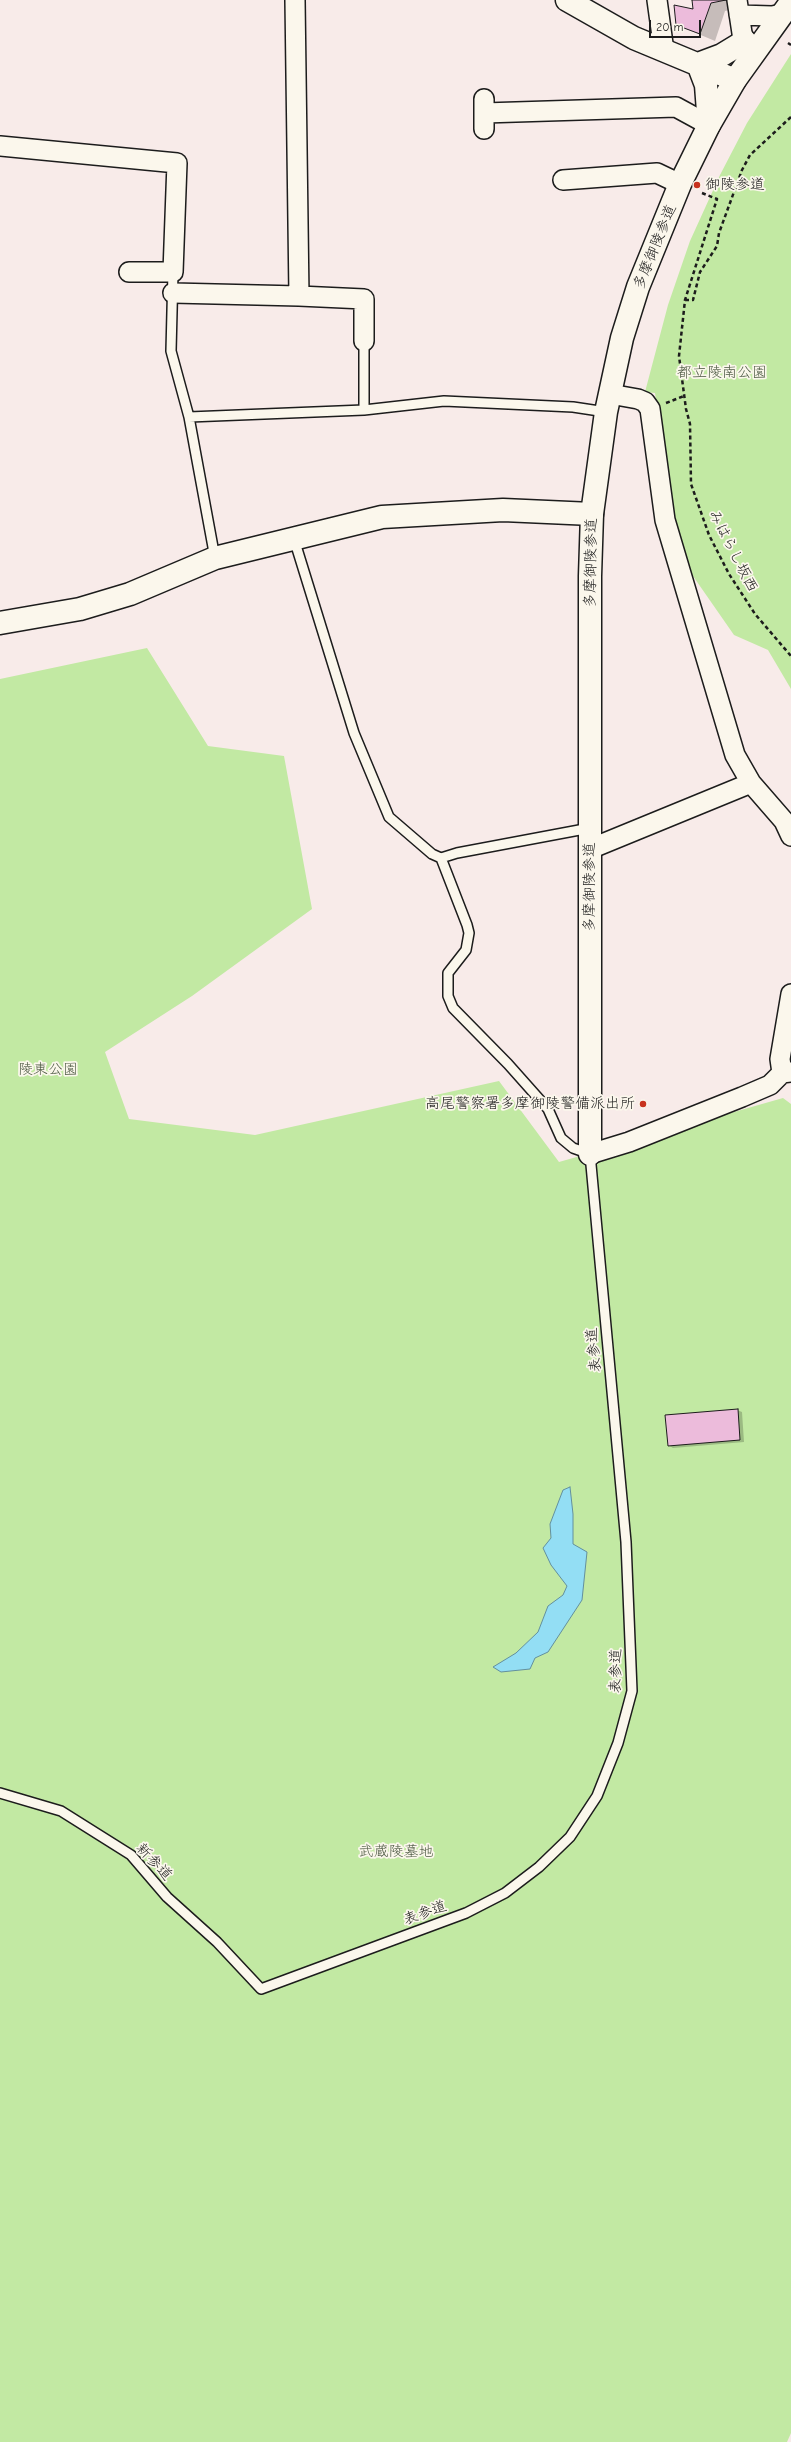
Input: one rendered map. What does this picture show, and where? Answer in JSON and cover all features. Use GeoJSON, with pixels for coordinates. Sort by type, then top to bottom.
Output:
{"type":"FeatureCollection","features":[{"type":"Feature","properties":{"kind":"main road"},"geometry":{"type":"LineString","coordinates":[[567,0],[599,20],[664,51],[735,80]]}},
{"type":"Feature","properties":{"kind":"main road","name":"多摩御陵参道"},"geometry":{"type":"LineString","coordinates":[[591,1161],[590,838],[592,514],[608,403],[622,338],[638,287],[680,184],[709,125],[735,80],[751,44],[786,8]]}},
{"type":"Feature","properties":{"kind":"main road"},"geometry":{"type":"LineString","coordinates":[[698,64],[751,44]]}},
{"type":"Feature","properties":{"kind":"main road"},"geometry":{"type":"LineString","coordinates":[[698,64],[706,85],[709,125]]}},
{"type":"Feature","properties":{"kind":"main road"},"geometry":{"type":"LineString","coordinates":[[0,623],[80,609],[130,594],[215,558],[353,523],[395,516],[503,510],[592,514]]}},
{"type":"Feature","properties":{"kind":"street"},"geometry":{"type":"LineString","coordinates":[[295,0],[299,296]]}},
{"type":"Feature","properties":{"kind":"street"},"geometry":{"type":"LineString","coordinates":[[657,0],[664,51]]}},
{"type":"Feature","properties":{"kind":"street"},"geometry":{"type":"LineString","coordinates":[[738,8],[772,16],[786,8]]}},
{"type":"Feature","properties":{"kind":"street"},"geometry":{"type":"LineString","coordinates":[[738,8],[751,44]]}},
{"type":"Feature","properties":{"kind":"street"},"geometry":{"type":"LineString","coordinates":[[484,113],[676,107],[709,125]]}},
{"type":"Feature","properties":{"kind":"street"},"geometry":{"type":"LineString","coordinates":[[0,146],[177,163],[173,272],[129,272]]}},
{"type":"Feature","properties":{"kind":"street"},"geometry":{"type":"LineString","coordinates":[[563,180],[657,173],[680,184]]}},
{"type":"Feature","properties":{"kind":"street"},"geometry":{"type":"LineString","coordinates":[[173,293],[364,299],[364,341]]}},
{"type":"Feature","properties":{"kind":"street"},"geometry":{"type":"LineString","coordinates":[[608,403],[638,399],[645,402],[650,409],[665,520],[735,755],[751,783],[784,821],[791,836]]}},
{"type":"Feature","properties":{"kind":"street"},"geometry":{"type":"LineString","coordinates":[[590,838],[751,783]]}},
{"type":"Feature","properties":{"kind":"street"},"geometry":{"type":"LineString","coordinates":[[591,1161],[629,1142],[770,1085],[786,1072],[780,1059],[791,994]]}},
{"type":"Feature","properties":{"kind":"lane"},"geometry":{"type":"LineString","coordinates":[[173,272],[171,351],[189,417],[215,558]]}},
{"type":"Feature","properties":{"kind":"lane"},"geometry":{"type":"LineString","coordinates":[[364,341],[364,410]]}},
{"type":"Feature","properties":{"kind":"lane"},"geometry":{"type":"LineString","coordinates":[[189,417],[364,410],[444,401],[573,407],[608,403]]}},
{"type":"Feature","properties":{"kind":"lane"},"geometry":{"type":"LineString","coordinates":[[294,539],[354,733],[389,817],[432,854],[441,858],[457,853],[590,838]]}},
{"type":"Feature","properties":{"kind":"lane"},"geometry":{"type":"LineString","coordinates":[[441,858],[467,924],[468,933],[466,950],[448,973],[448,996],[453,1008],[508,1064],[548,1109],[561,1138],[591,1161]]}},
{"type":"Feature","properties":{"kind":"lane","name":"表参道"},"geometry":{"type":"LineString","coordinates":[[261,1989],[466,1913],[505,1892],[540,1867],[570,1837],[598,1796],[618,1743],[632,1691],[626,1542],[598,1254],[591,1161]]}},
{"type":"Feature","properties":{"kind":"lane","name":"新参道"},"geometry":{"type":"LineString","coordinates":[[0,1793],[61,1811],[131,1855],[167,1897],[217,1942],[261,1989]]}},
{"type":"Feature","properties":{"kind":"path"},"geometry":{"type":"LineString","coordinates":[[788,42],[791,45]]}},
{"type":"Feature","properties":{"kind":"path"},"geometry":{"type":"LineString","coordinates":[[685,300],[693,300],[700,272],[717,246],[719,234],[742,170],[750,155],[791,117]]}},
{"type":"Feature","properties":{"kind":"path","name":"みはらし坂西"},"geometry":{"type":"LineString","coordinates":[[702,193],[717,199],[685,300],[679,356],[684,396],[690,424],[691,484],[707,529],[729,574],[755,614],[791,656]]}},
{"type":"Feature","properties":{"kind":"green space","name":"都立陵南公園"},"geometry":{"type":"Polygon","coordinates":[[[791,54],[791,689],[768,650],[734,635],[686,566],[671,515],[655,393],[645,392],[668,305],[690,241],[720,175],[747,123],[791,54]]]}},
{"type":"Feature","properties":{"kind":"green space","name":"武蔵陵墓地"},"geometry":{"type":"Polygon","coordinates":[[[147,648],[208,746],[284,756],[312,909],[192,996],[105,1052],[129,1119],[255,1135],[499,1081],[559,1162],[783,1098],[791,1104],[791,2433],[787,2442],[0,2442],[0,679],[147,648]]]}},
{"type":"Feature","properties":{"kind":"water"},"geometry":{"type":"Polygon","coordinates":[[[570,1487],[573,1514],[573,1544],[587,1552],[582,1600],[548,1652],[535,1658],[530,1669],[501,1672],[493,1667],[516,1653],[538,1632],[548,1606],[563,1595],[567,1586],[551,1565],[543,1548],[551,1538],[550,1524],[563,1490],[570,1487]]]}},
{"type":"Feature","properties":{"kind":"building"},"geometry":{"type":"Polygon","coordinates":[[[692,0],[726,0],[711,3],[700,34],[676,25],[674,5],[693,9],[692,0]]]}},
{"type":"Feature","properties":{"kind":"building"},"geometry":{"type":"Polygon","coordinates":[[[738,1409],[740,1440],[668,1446],[665,1415],[738,1409]]]}},
{"type":"Feature","properties":{"kind":"place","name":"御陵参道"},"geometry":{"type":"Point","coordinates":[697,185]}},
{"type":"Feature","properties":{"kind":"place","name":"高尾警察署多摩御陵警備派出所"},"geometry":{"type":"Point","coordinates":[643,1104]}},
{"type":"Feature","properties":{"kind":"park label","name":"陵東公園"},"geometry":{"type":"Point","coordinates":[48,1070]}}]}
